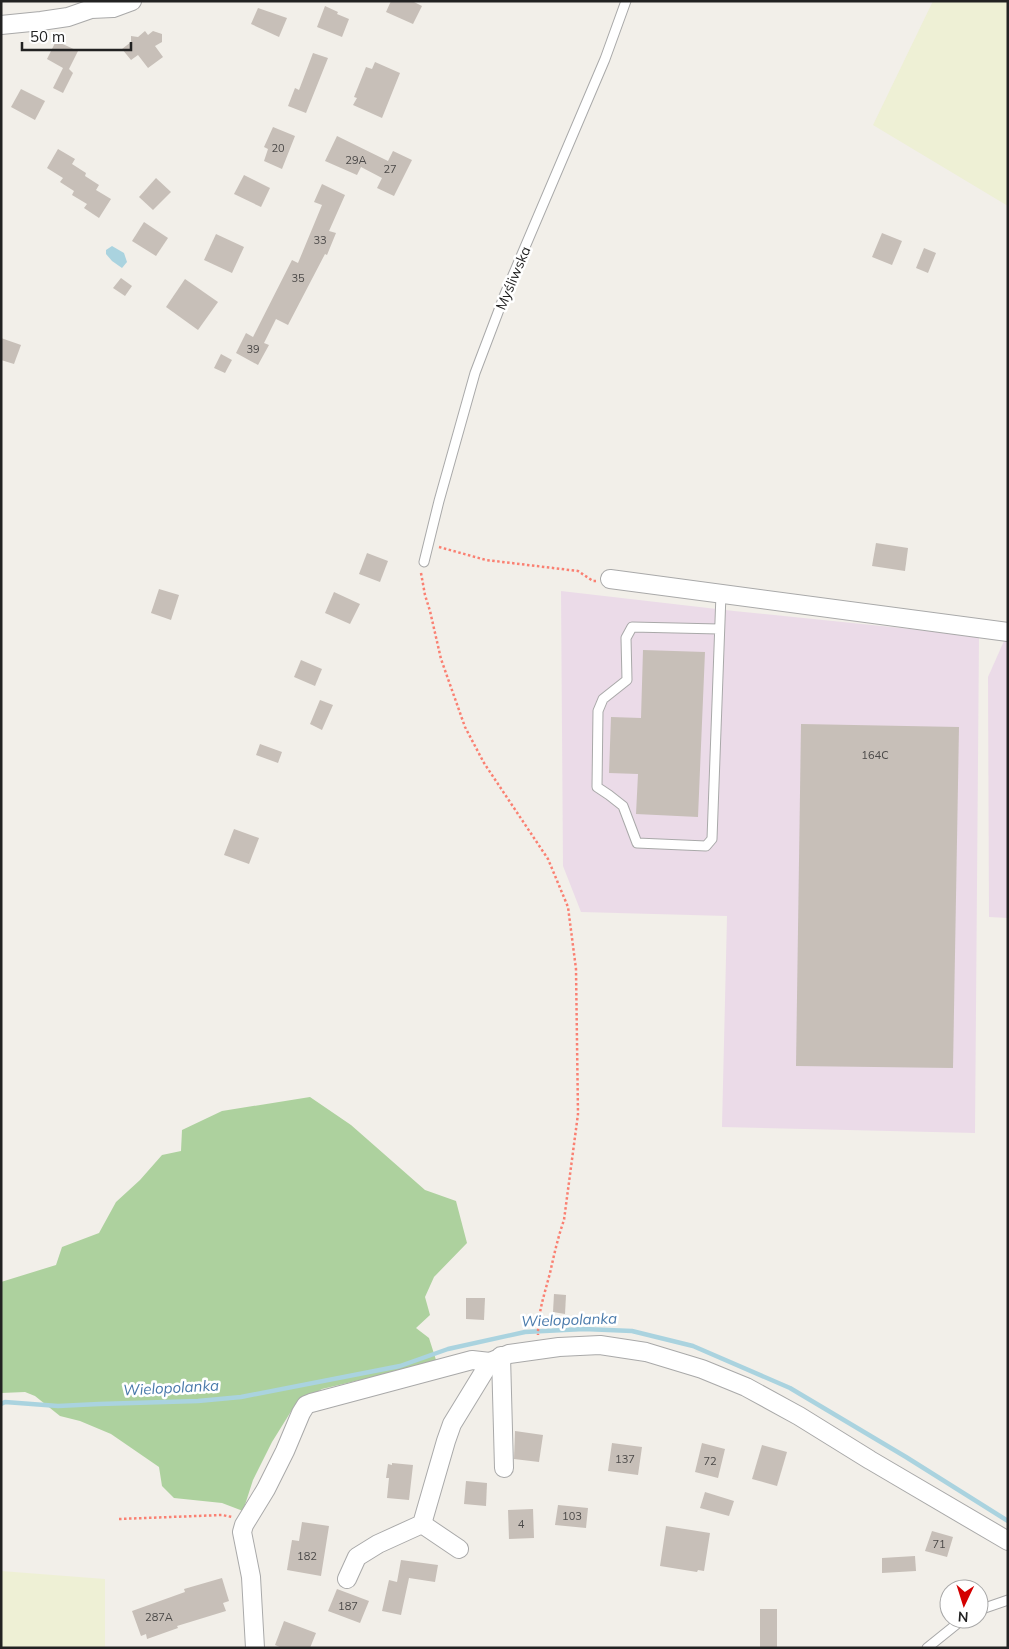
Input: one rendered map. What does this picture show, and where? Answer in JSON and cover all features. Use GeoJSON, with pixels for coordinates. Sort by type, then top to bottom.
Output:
{"type":"FeatureCollection","features":[{"type":"Feature","properties":{"kind":"street"},"geometry":{"type":"LineString","coordinates":[[1,25],[41,22],[68,17],[95,5],[113,8],[132,1]]}},
{"type":"Feature","properties":{"kind":"street"},"geometry":{"type":"LineString","coordinates":[[610,579],[1008,632]]}},
{"type":"Feature","properties":{"kind":"street"},"geometry":{"type":"LineString","coordinates":[[255,1648],[251,1577],[242,1532],[244,1525],[266,1489],[306,1405],[472,1360],[495,1359],[559,1347],[600,1345],[646,1352],[702,1369],[746,1387],[799,1416],[1008,1541]]}},
{"type":"Feature","properties":{"kind":"street"},"geometry":{"type":"LineString","coordinates":[[495,1359],[504,1468]]}},
{"type":"Feature","properties":{"kind":"street"},"geometry":{"type":"LineString","coordinates":[[347,1579],[357,1557],[378,1544],[422,1524],[452,1424],[483,1372],[495,1359]]}},
{"type":"Feature","properties":{"kind":"street"},"geometry":{"type":"LineString","coordinates":[[422,1524],[459,1549]]}},
{"type":"Feature","properties":{"kind":"lane","name":"Myśliwska"},"geometry":{"type":"LineString","coordinates":[[424,562],[475,373],[505,294],[605,59],[626,1]]}},
{"type":"Feature","properties":{"kind":"lane"},"geometry":{"type":"LineString","coordinates":[[719,629],[632,627],[626,638],[627,680],[603,699],[598,711],[597,787],[623,806],[638,843],[706,846],[712,839],[719,629],[720,594]]}},
{"type":"Feature","properties":{"kind":"lane"},"geometry":{"type":"LineString","coordinates":[[989,1607],[1008,1600]]}},
{"type":"Feature","properties":{"kind":"lane"},"geometry":{"type":"LineString","coordinates":[[927,1648],[951,1629]]}},
{"type":"Feature","properties":{"kind":"path"},"geometry":{"type":"LineString","coordinates":[[428,544],[486,560],[578,571],[593,581],[610,579]]}},
{"type":"Feature","properties":{"kind":"path"},"geometry":{"type":"LineString","coordinates":[[424,562],[421,573],[424,595],[430,611],[441,659],[465,727],[484,763],[548,859],[568,907],[576,969],[578,1114],[564,1220],[542,1299],[538,1318],[538,1338]]}},
{"type":"Feature","properties":{"kind":"path"},"geometry":{"type":"LineString","coordinates":[[119,1519],[222,1515],[235,1518],[244,1525]]}},
{"type":"Feature","properties":{"kind":"shaded area"},"geometry":{"type":"Polygon","coordinates":[[[561,591],[979,636],[975,1133],[722,1127],[727,916],[581,912],[563,866],[561,591]]]}},
{"type":"Feature","properties":{"kind":"shaded area"},"geometry":{"type":"Polygon","coordinates":[[[1004,641],[1008,642],[1008,918],[989,917],[988,677],[1004,641]]]}},
{"type":"Feature","properties":{"kind":"green space"},"geometry":{"type":"Polygon","coordinates":[[[933,1],[1008,1],[1008,206],[873,125],[933,1]]]}},
{"type":"Feature","properties":{"kind":"green space"},"geometry":{"type":"Polygon","coordinates":[[[310,1097],[351,1125],[425,1190],[456,1201],[467,1243],[434,1277],[425,1297],[430,1315],[416,1328],[429,1338],[436,1360],[415,1367],[322,1389],[295,1405],[272,1442],[253,1480],[243,1511],[222,1503],[174,1498],[162,1486],[159,1467],[111,1434],[80,1421],[60,1416],[35,1396],[25,1392],[1,1393],[1,1282],[56,1265],[62,1247],[99,1233],[116,1202],[140,1180],[162,1155],[181,1151],[182,1130],[222,1111],[310,1097]]]}},
{"type":"Feature","properties":{"kind":"green space"},"geometry":{"type":"Polygon","coordinates":[[[1,1571],[105,1579],[105,1648],[1,1648],[1,1571]]]}},
{"type":"Feature","properties":{"kind":"water"},"geometry":{"type":"Polygon","coordinates":[[[112,246],[124,253],[127,262],[122,268],[106,254],[106,250],[112,246]]]}},
{"type":"Feature","properties":{"kind":"building"},"geometry":{"type":"Polygon","coordinates":[[[391,1],[412,1],[422,6],[413,24],[386,12],[391,1]]]}},
{"type":"Feature","properties":{"kind":"building"},"geometry":{"type":"Polygon","coordinates":[[[325,6],[349,19],[342,37],[317,27],[325,6]]]}},
{"type":"Feature","properties":{"kind":"building"},"geometry":{"type":"Polygon","coordinates":[[[258,8],[287,18],[279,37],[251,24],[258,8]]]}},
{"type":"Feature","properties":{"kind":"building"},"geometry":{"type":"Polygon","coordinates":[[[145,31],[148,35],[153,31],[162,34],[162,42],[155,46],[163,57],[148,68],[138,55],[131,60],[122,49],[131,42],[131,36],[138,37],[145,31]]]}},
{"type":"Feature","properties":{"kind":"building"},"geometry":{"type":"Polygon","coordinates":[[[56,41],[78,51],[69,69],[73,73],[63,93],[53,88],[63,68],[47,59],[56,41]]]}},
{"type":"Feature","properties":{"kind":"building"},"geometry":{"type":"Polygon","coordinates":[[[313,53],[328,58],[306,113],[288,106],[295,88],[299,90],[313,53]]]}},
{"type":"Feature","properties":{"kind":"building"},"geometry":{"type":"Polygon","coordinates":[[[375,62],[400,73],[382,118],[353,105],[357,98],[354,97],[366,67],[372,69],[375,62]]]}},
{"type":"Feature","properties":{"kind":"building"},"geometry":{"type":"Polygon","coordinates":[[[21,89],[45,101],[35,120],[11,107],[21,89]]]}},
{"type":"Feature","properties":{"kind":"building"},"geometry":{"type":"Polygon","coordinates":[[[273,127],[295,136],[282,169],[264,161],[268,149],[264,147],[273,127]]]}},
{"type":"Feature","properties":{"kind":"building"},"geometry":{"type":"Polygon","coordinates":[[[337,136],[388,161],[393,151],[412,160],[394,196],[377,188],[382,178],[361,167],[357,175],[325,161],[337,136]]]}},
{"type":"Feature","properties":{"kind":"building"},"geometry":{"type":"Polygon","coordinates":[[[58,149],[75,159],[72,164],[99,185],[96,190],[111,199],[99,218],[84,208],[87,204],[72,195],[74,191],[60,182],[63,178],[47,168],[58,149]]]}},
{"type":"Feature","properties":{"kind":"building"},"geometry":{"type":"Polygon","coordinates":[[[244,175],[270,188],[261,207],[234,194],[244,175]]]}},
{"type":"Feature","properties":{"kind":"building"},"geometry":{"type":"Polygon","coordinates":[[[156,178],[171,192],[153,210],[139,197],[156,178]]]}},
{"type":"Feature","properties":{"kind":"building"},"geometry":{"type":"Polygon","coordinates":[[[322,184],[345,195],[329,231],[336,233],[327,255],[325,254],[288,325],[276,319],[264,343],[269,345],[258,365],[236,353],[246,333],[253,337],[292,260],[298,263],[322,205],[314,202],[322,184]]]}},
{"type":"Feature","properties":{"kind":"building"},"geometry":{"type":"Polygon","coordinates":[[[144,222],[168,238],[156,256],[132,241],[144,222]]]}},
{"type":"Feature","properties":{"kind":"building"},"geometry":{"type":"Polygon","coordinates":[[[882,233],[902,241],[892,265],[872,257],[882,233]]]}},
{"type":"Feature","properties":{"kind":"building"},"geometry":{"type":"Polygon","coordinates":[[[216,234],[244,247],[232,273],[204,260],[216,234]]]}},
{"type":"Feature","properties":{"kind":"building"},"geometry":{"type":"Polygon","coordinates":[[[924,248],[936,253],[928,273],[916,268],[924,248]]]}},
{"type":"Feature","properties":{"kind":"building"},"geometry":{"type":"Polygon","coordinates":[[[121,278],[132,286],[125,296],[113,288],[121,278]]]}},
{"type":"Feature","properties":{"kind":"building"},"geometry":{"type":"Polygon","coordinates":[[[185,279],[218,302],[198,330],[166,307],[185,279]]]}},
{"type":"Feature","properties":{"kind":"building"},"geometry":{"type":"Polygon","coordinates":[[[1,338],[21,345],[14,364],[1,360],[1,338]]]}},
{"type":"Feature","properties":{"kind":"building"},"geometry":{"type":"Polygon","coordinates":[[[221,354],[232,360],[225,373],[214,368],[221,354]]]}},
{"type":"Feature","properties":{"kind":"building"},"geometry":{"type":"Polygon","coordinates":[[[876,543],[908,548],[905,571],[872,566],[876,543]]]}},
{"type":"Feature","properties":{"kind":"building"},"geometry":{"type":"Polygon","coordinates":[[[367,553],[388,561],[380,582],[359,574],[367,553]]]}},
{"type":"Feature","properties":{"kind":"building"},"geometry":{"type":"Polygon","coordinates":[[[159,589],[179,595],[171,620],[151,613],[159,589]]]}},
{"type":"Feature","properties":{"kind":"building"},"geometry":{"type":"Polygon","coordinates":[[[334,592],[360,604],[350,624],[325,613],[334,592]]]}},
{"type":"Feature","properties":{"kind":"building"},"geometry":{"type":"Polygon","coordinates":[[[643,650],[705,652],[698,817],[636,814],[638,774],[609,773],[611,717],[641,718],[643,650]]]}},
{"type":"Feature","properties":{"kind":"building"},"geometry":{"type":"Polygon","coordinates":[[[301,660],[322,669],[315,686],[294,677],[301,660]]]}},
{"type":"Feature","properties":{"kind":"building"},"geometry":{"type":"Polygon","coordinates":[[[320,700],[333,705],[322,730],[310,724],[320,700]]]}},
{"type":"Feature","properties":{"kind":"building"},"geometry":{"type":"Polygon","coordinates":[[[801,724],[959,727],[953,1068],[796,1066],[801,724]]]}},
{"type":"Feature","properties":{"kind":"building"},"geometry":{"type":"Polygon","coordinates":[[[260,744],[282,752],[278,763],[256,755],[260,744]]]}},
{"type":"Feature","properties":{"kind":"building"},"geometry":{"type":"Polygon","coordinates":[[[234,829],[259,838],[249,864],[224,855],[234,829]]]}},
{"type":"Feature","properties":{"kind":"building"},"geometry":{"type":"Polygon","coordinates":[[[554,1294],[566,1295],[565,1314],[553,1312],[554,1294]]]}},
{"type":"Feature","properties":{"kind":"building"},"geometry":{"type":"Polygon","coordinates":[[[466,1298],[485,1298],[484,1320],[466,1319],[466,1298]]]}},
{"type":"Feature","properties":{"kind":"building"},"geometry":{"type":"Polygon","coordinates":[[[515,1431],[543,1435],[539,1462],[514,1459],[515,1431]]]}},
{"type":"Feature","properties":{"kind":"building"},"geometry":{"type":"Polygon","coordinates":[[[612,1443],[642,1447],[638,1475],[608,1471],[612,1443]]]}},
{"type":"Feature","properties":{"kind":"building"},"geometry":{"type":"Polygon","coordinates":[[[702,1443],[725,1449],[718,1478],[695,1472],[702,1443]]]}},
{"type":"Feature","properties":{"kind":"building"},"geometry":{"type":"Polygon","coordinates":[[[762,1445],[787,1452],[777,1486],[752,1479],[762,1445]]]}},
{"type":"Feature","properties":{"kind":"building"},"geometry":{"type":"Polygon","coordinates":[[[392,1463],[413,1465],[409,1500],[387,1498],[389,1478],[386,1478],[388,1464],[392,1465],[392,1463]]]}},
{"type":"Feature","properties":{"kind":"building"},"geometry":{"type":"Polygon","coordinates":[[[466,1481],[487,1483],[486,1506],[464,1504],[466,1481]]]}},
{"type":"Feature","properties":{"kind":"building"},"geometry":{"type":"Polygon","coordinates":[[[705,1492],[734,1501],[729,1516],[700,1508],[705,1492]]]}},
{"type":"Feature","properties":{"kind":"building"},"geometry":{"type":"Polygon","coordinates":[[[558,1505],[588,1508],[586,1528],[555,1525],[558,1505]]]}},
{"type":"Feature","properties":{"kind":"building"},"geometry":{"type":"Polygon","coordinates":[[[533,1509],[534,1538],[509,1539],[508,1510],[533,1509]]]}},
{"type":"Feature","properties":{"kind":"building"},"geometry":{"type":"Polygon","coordinates":[[[302,1522],[329,1526],[321,1576],[287,1570],[292,1540],[299,1541],[302,1522]]]}},
{"type":"Feature","properties":{"kind":"building"},"geometry":{"type":"Polygon","coordinates":[[[666,1526],[710,1533],[704,1571],[698,1570],[697,1572],[660,1566],[666,1526]]]}},
{"type":"Feature","properties":{"kind":"building"},"geometry":{"type":"Polygon","coordinates":[[[932,1531],[953,1537],[947,1557],[925,1551],[932,1531]]]}},
{"type":"Feature","properties":{"kind":"building"},"geometry":{"type":"Polygon","coordinates":[[[915,1556],[916,1571],[882,1573],[882,1558],[915,1556]]]}},
{"type":"Feature","properties":{"kind":"building"},"geometry":{"type":"Polygon","coordinates":[[[401,1560],[438,1565],[435,1582],[409,1578],[401,1615],[382,1611],[389,1580],[397,1582],[401,1560]]]}},
{"type":"Feature","properties":{"kind":"building"},"geometry":{"type":"Polygon","coordinates":[[[222,1578],[229,1601],[223,1603],[226,1611],[177,1626],[178,1628],[147,1639],[146,1634],[141,1636],[132,1611],[185,1592],[184,1589],[222,1578]]]}},
{"type":"Feature","properties":{"kind":"building"},"geometry":{"type":"Polygon","coordinates":[[[337,1589],[369,1601],[360,1623],[328,1611],[337,1589]]]}},
{"type":"Feature","properties":{"kind":"building"},"geometry":{"type":"Polygon","coordinates":[[[760,1609],[777,1609],[777,1648],[760,1648],[760,1609]]]}},
{"type":"Feature","properties":{"kind":"building"},"geometry":{"type":"Polygon","coordinates":[[[284,1621],[316,1633],[310,1648],[282,1648],[275,1645],[284,1621]]]}},
{"type":"Feature","properties":{"kind":"waterway","name":"Wielopolanka"},"geometry":{"type":"LineString","coordinates":[[1,1404],[5,1402],[58,1406],[198,1401],[241,1397],[400,1366],[448,1349],[525,1332],[584,1329],[632,1331],[693,1346],[790,1388],[906,1457],[1008,1521]]}}]}
